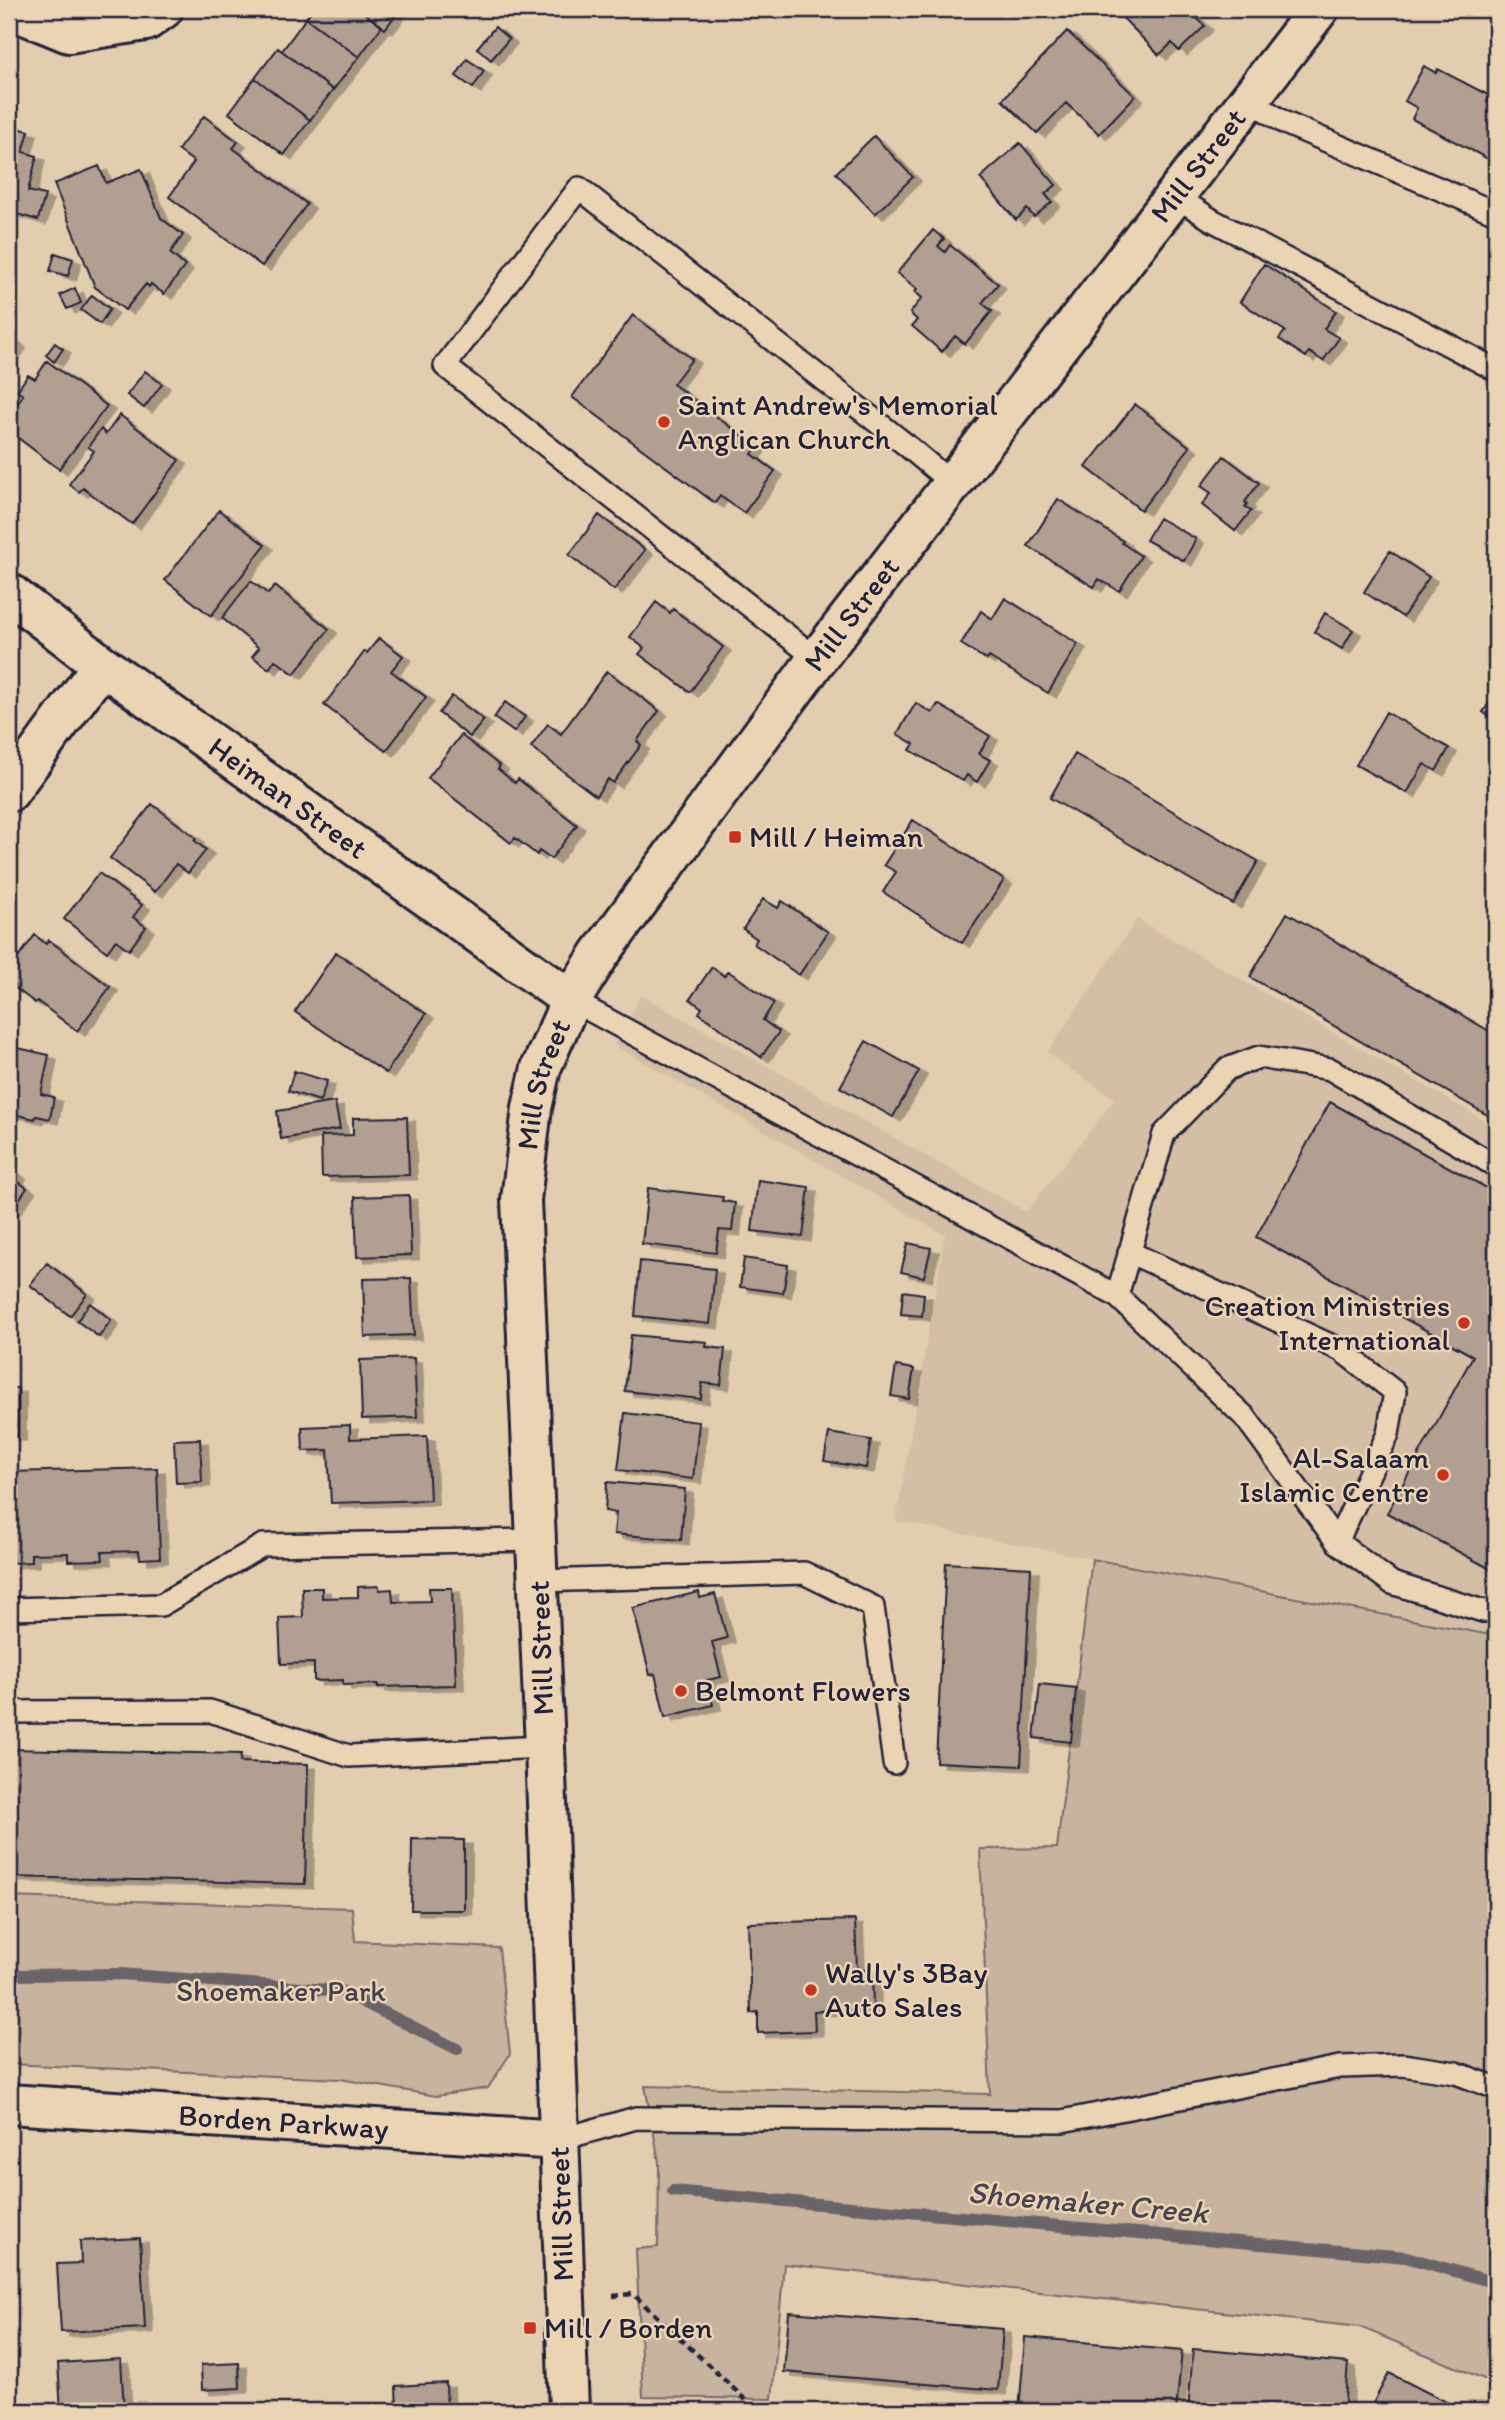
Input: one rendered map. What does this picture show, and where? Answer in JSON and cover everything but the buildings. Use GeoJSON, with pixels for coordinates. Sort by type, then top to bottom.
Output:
{"type":"FeatureCollection","features":[{"type":"Feature","properties":{"kind":"street"},"geometry":{"type":"LineString","coordinates":[[10,9],[69,33],[146,21],[163,9]]}},
{"type":"Feature","properties":{"kind":"street","name":"Mill Street"},"geometry":{"type":"LineString","coordinates":[[569,2411],[545,1747],[521,1200],[532,1108],[541,1068],[572,1000],[600,954],[817,659],[1319,9]]}},
{"type":"Feature","properties":{"kind":"street","name":"Heiman Street"},"geometry":{"type":"LineString","coordinates":[[9,593],[102,665],[572,1000]]}},
{"type":"Feature","properties":{"kind":"street"},"geometry":{"type":"LineString","coordinates":[[9,792],[102,665]]}},
{"type":"Feature","properties":{"kind":"street","name":"Borden Parkway"},"geometry":{"type":"LineString","coordinates":[[9,2104],[559,2140]]}},
{"type":"Feature","properties":{"kind":"lane"},"geometry":{"type":"LineString","coordinates":[[1249,100],[1285,123],[1496,213]]}},
{"type":"Feature","properties":{"kind":"lane"},"geometry":{"type":"LineString","coordinates":[[817,659],[445,366],[579,188],[954,485]]}},
{"type":"Feature","properties":{"kind":"lane"},"geometry":{"type":"LineString","coordinates":[[1175,196],[1212,220],[1496,370]]}},
{"type":"Feature","properties":{"kind":"lane"},"geometry":{"type":"LineString","coordinates":[[572,1000],[1116,1296],[1245,1417],[1337,1542],[1392,1583],[1483,1611],[1496,1610]]}},
{"type":"Feature","properties":{"kind":"lane"},"geometry":{"type":"LineString","coordinates":[[1116,1296],[1164,1134],[1227,1069],[1259,1057],[1330,1069],[1496,1166]]}},
{"type":"Feature","properties":{"kind":"lane"},"geometry":{"type":"LineString","coordinates":[[1129,1252],[1341,1350],[1395,1392],[1388,1434],[1337,1542]]}},
{"type":"Feature","properties":{"kind":"lane"},"geometry":{"type":"LineString","coordinates":[[9,1609],[161,1605],[263,1545],[536,1539]]}},
{"type":"Feature","properties":{"kind":"lane"},"geometry":{"type":"LineString","coordinates":[[538,1581],[804,1573],[873,1607],[894,1763]]}},
{"type":"Feature","properties":{"kind":"lane"},"geometry":{"type":"LineString","coordinates":[[9,1712],[210,1711],[349,1756],[545,1747]]}},
{"type":"Feature","properties":{"kind":"lane"},"geometry":{"type":"LineString","coordinates":[[559,2140],[636,2118],[1062,2121],[1340,2067],[1403,2065],[1456,2073],[1496,2088]]}},
{"type":"Feature","properties":{"kind":"path"},"geometry":{"type":"LineString","coordinates":[[613,2296],[634,2294],[750,2404]]}},
{"type":"Feature","properties":{"kind":"shaded area"},"geometry":{"type":"Polygon","coordinates":[[[1137,919],[1496,1127],[1496,1636],[896,1521],[945,1235],[614,1045],[641,995],[1026,1212],[1115,1099],[1047,1053],[1137,919]]]}},
{"type":"Feature","properties":{"kind":"green space"},"geometry":{"type":"Polygon","coordinates":[[[1092,1559],[1496,1636],[1496,2384],[1360,2327],[784,2264],[772,2399],[643,2397],[636,2249],[658,2247],[659,2162],[645,2086],[990,2094],[980,1849],[1057,1848],[1092,1559]]]}},
{"type":"Feature","properties":{"kind":"green space","name":"Shoemaker Park"},"geometry":{"type":"Polygon","coordinates":[[[9,1897],[352,1908],[355,1941],[499,1948],[510,2054],[488,2088],[436,2096],[340,2079],[9,2064],[9,1897]]]}},
{"type":"Feature","properties":{"kind":"waterway","name":"Shoemaker Creek"},"geometry":{"type":"LineString","coordinates":[[9,1975],[120,1974],[341,1991],[457,2049]]}},
{"type":"Feature","properties":{"kind":"waterway","name":"Shoemaker Creek"},"geometry":{"type":"LineString","coordinates":[[673,2191],[1406,2257],[1496,2283]]}},
{"type":"Feature","properties":{"kind":"place","name":"Saint Andrew's Memorial Anglican Church"},"geometry":{"type":"Point","coordinates":[664,422]}},
{"type":"Feature","properties":{"kind":"place","name":"Mill / Heiman"},"geometry":{"type":"Point","coordinates":[735,837]}},
{"type":"Feature","properties":{"kind":"place","name":"Creation Ministries International"},"geometry":{"type":"Point","coordinates":[1464,1323]}},
{"type":"Feature","properties":{"kind":"place","name":"Al-Salaam Islamic Centre"},"geometry":{"type":"Point","coordinates":[1443,1475]}},
{"type":"Feature","properties":{"kind":"place","name":"Belmont Flowers"},"geometry":{"type":"Point","coordinates":[681,1691]}},
{"type":"Feature","properties":{"kind":"place","name":"Wally's 3Bay Auto Sales"},"geometry":{"type":"Point","coordinates":[811,1990]}},
{"type":"Feature","properties":{"kind":"place","name":"Mill / Borden"},"geometry":{"type":"Point","coordinates":[530,2328]}}]}
